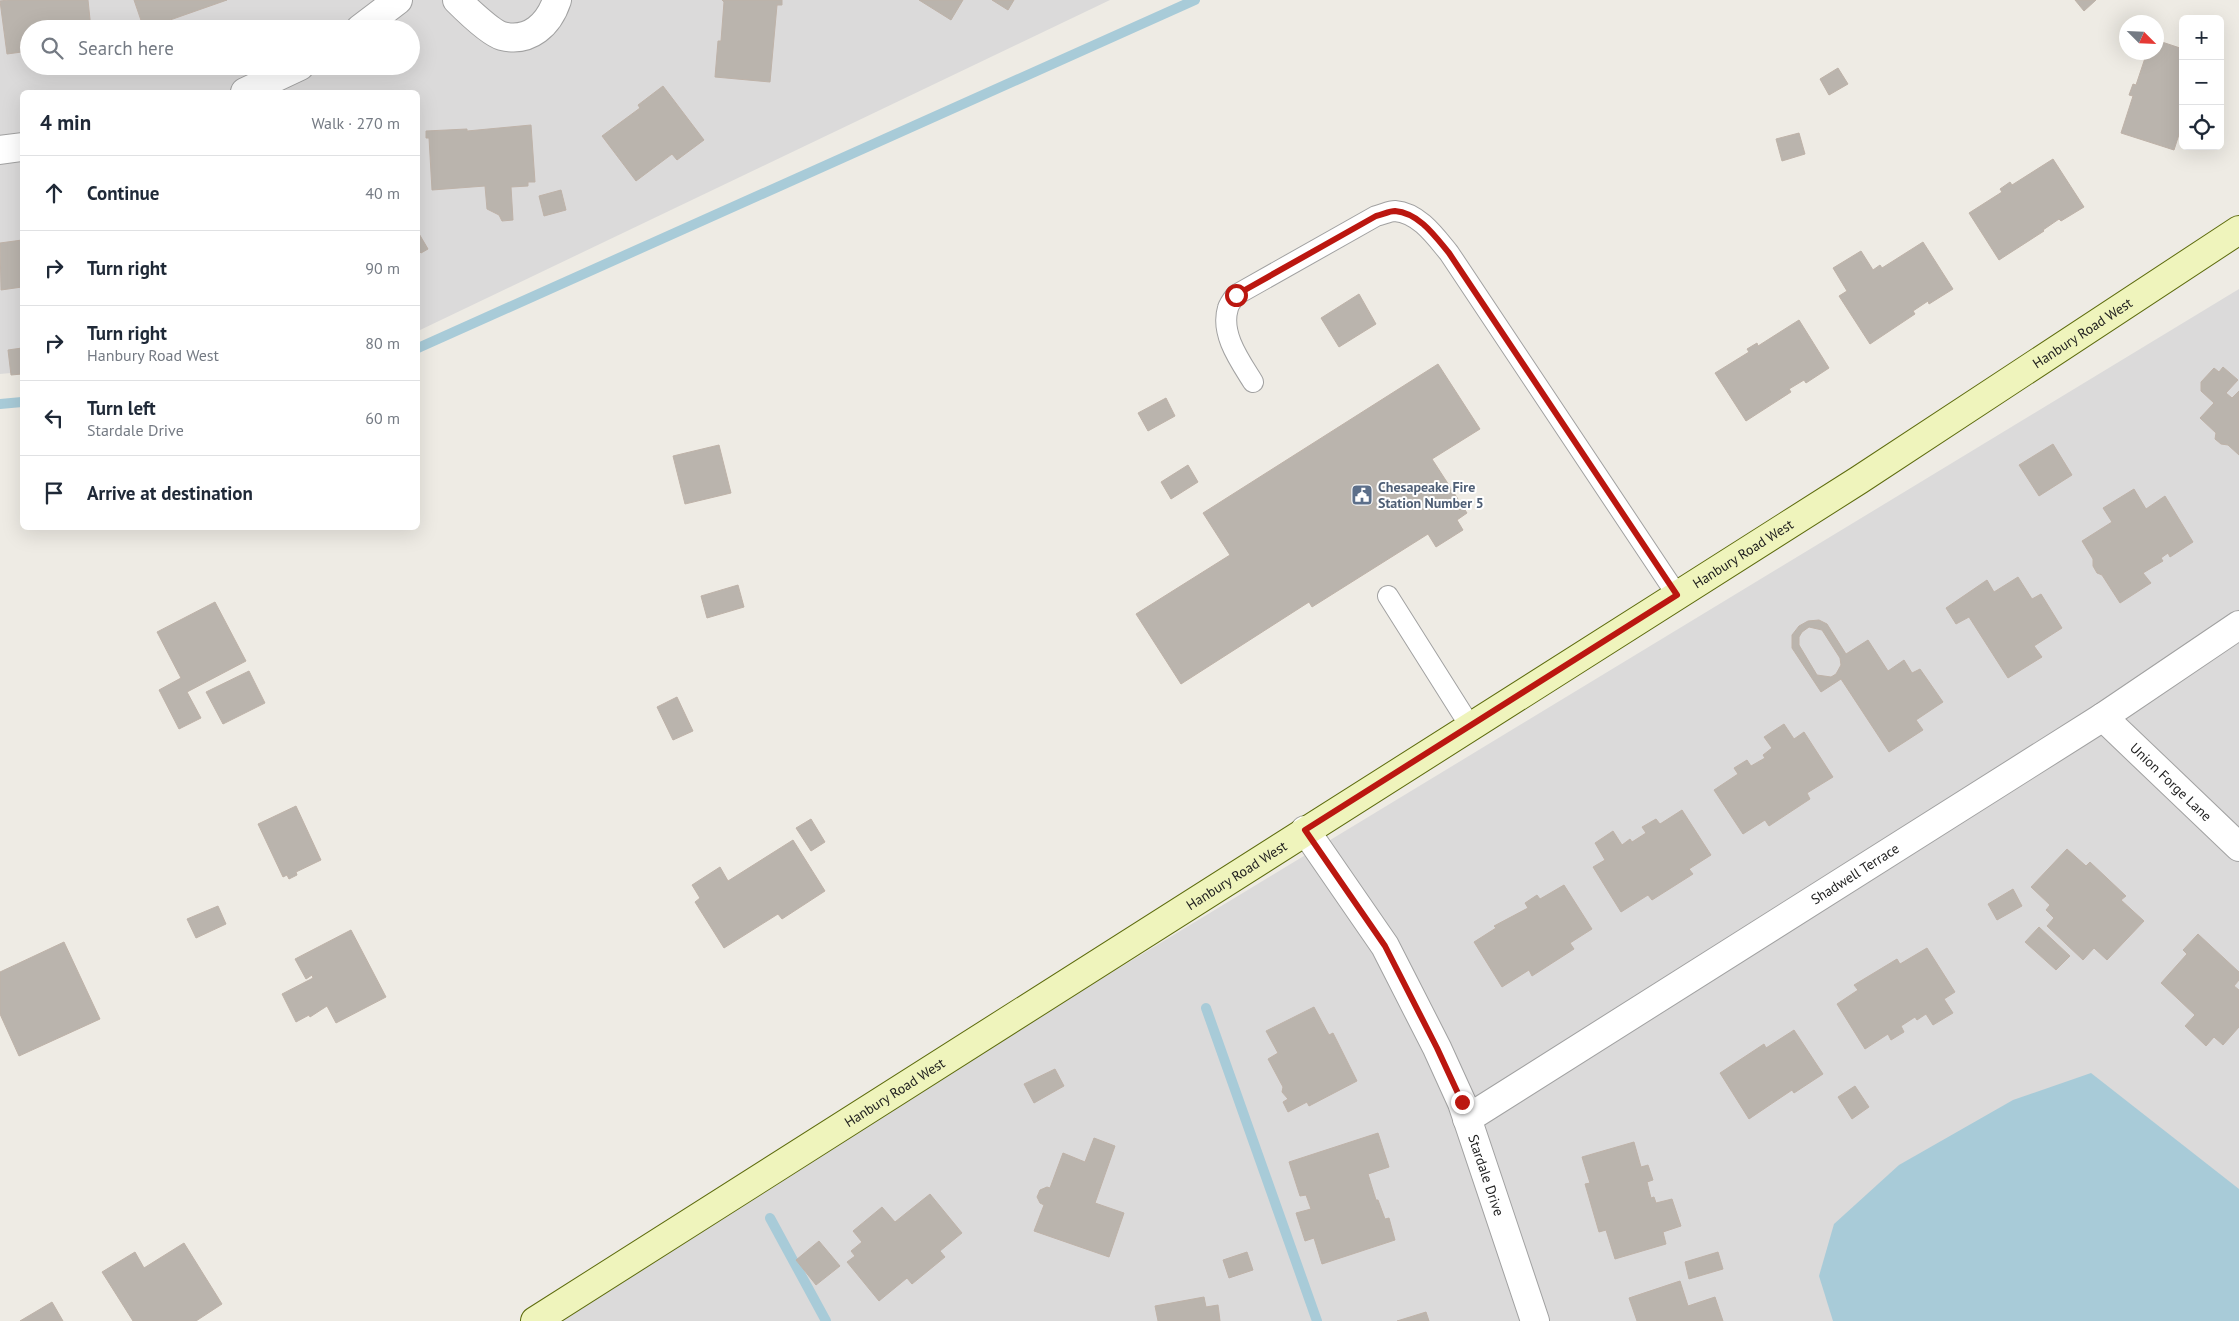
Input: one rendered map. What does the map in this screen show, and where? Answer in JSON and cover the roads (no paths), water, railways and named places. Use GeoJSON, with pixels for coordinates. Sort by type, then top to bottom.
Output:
{"type":"FeatureCollection","features":[{"type":"Feature","properties":{"kind":"main road","name":"Hanbury Road West"},"geometry":{"type":"LineString","coordinates":[[535,1321],[1305,830],[1859,480],[2239,230]]}},
{"type":"Feature","properties":{"kind":"street"},"geometry":{"type":"LineString","coordinates":[[372,20],[398,0]]}},
{"type":"Feature","properties":{"kind":"street"},"geometry":{"type":"LineString","coordinates":[[457,0],[501,36],[526,36],[546,24],[557,0]]}},
{"type":"Feature","properties":{"kind":"street"},"geometry":{"type":"LineString","coordinates":[[249,90],[281,75]]}},
{"type":"Feature","properties":{"kind":"street"},"geometry":{"type":"LineString","coordinates":[[0,150],[20,147]]}},
{"type":"Feature","properties":{"kind":"street","name":"Shadwell Terrace"},"geometry":{"type":"LineString","coordinates":[[1467,1119],[2103,717],[2239,625]]}},
{"type":"Feature","properties":{"kind":"street","name":"Union Forge Lane"},"geometry":{"type":"LineString","coordinates":[[2103,717],[2239,847]]}},
{"type":"Feature","properties":{"kind":"street","name":"Stardale Drive"},"geometry":{"type":"LineString","coordinates":[[1305,830],[1385,946],[1437,1048],[1462,1102],[1535,1321]]}},
{"type":"Feature","properties":{"kind":"lane"},"geometry":{"type":"LineString","coordinates":[[1253,382],[1232,346],[1226,326],[1228,308],[1236,295],[1376,216],[1394,211],[1409,215],[1429,229],[1449,253],[1677,595]]}},
{"type":"Feature","properties":{"kind":"lane"},"geometry":{"type":"LineString","coordinates":[[1388,596],[1470,726]]}},
{"type":"Feature","properties":{"kind":"water"},"geometry":{"type":"Polygon","coordinates":[[[2091,1073],[2239,1189],[2239,1321],[1833,1321],[1819,1276],[1834,1224],[1899,1165],[2013,1100],[2091,1073]]]}},
{"type":"Feature","properties":{"kind":"waterway"},"geometry":{"type":"LineString","coordinates":[[420,347],[1195,0]]}},
{"type":"Feature","properties":{"kind":"waterway"},"geometry":{"type":"LineString","coordinates":[[0,404],[20,402]]}},
{"type":"Feature","properties":{"kind":"waterway"},"geometry":{"type":"LineString","coordinates":[[1206,1008],[1317,1321]]}},
{"type":"Feature","properties":{"kind":"waterway"},"geometry":{"type":"LineString","coordinates":[[770,1218],[826,1321]]}},
{"type":"Feature","properties":{"kind":"place","name":"Chesapeake Fire Station Number 5"},"geometry":{"type":"Point","coordinates":[1362,495]}}]}
